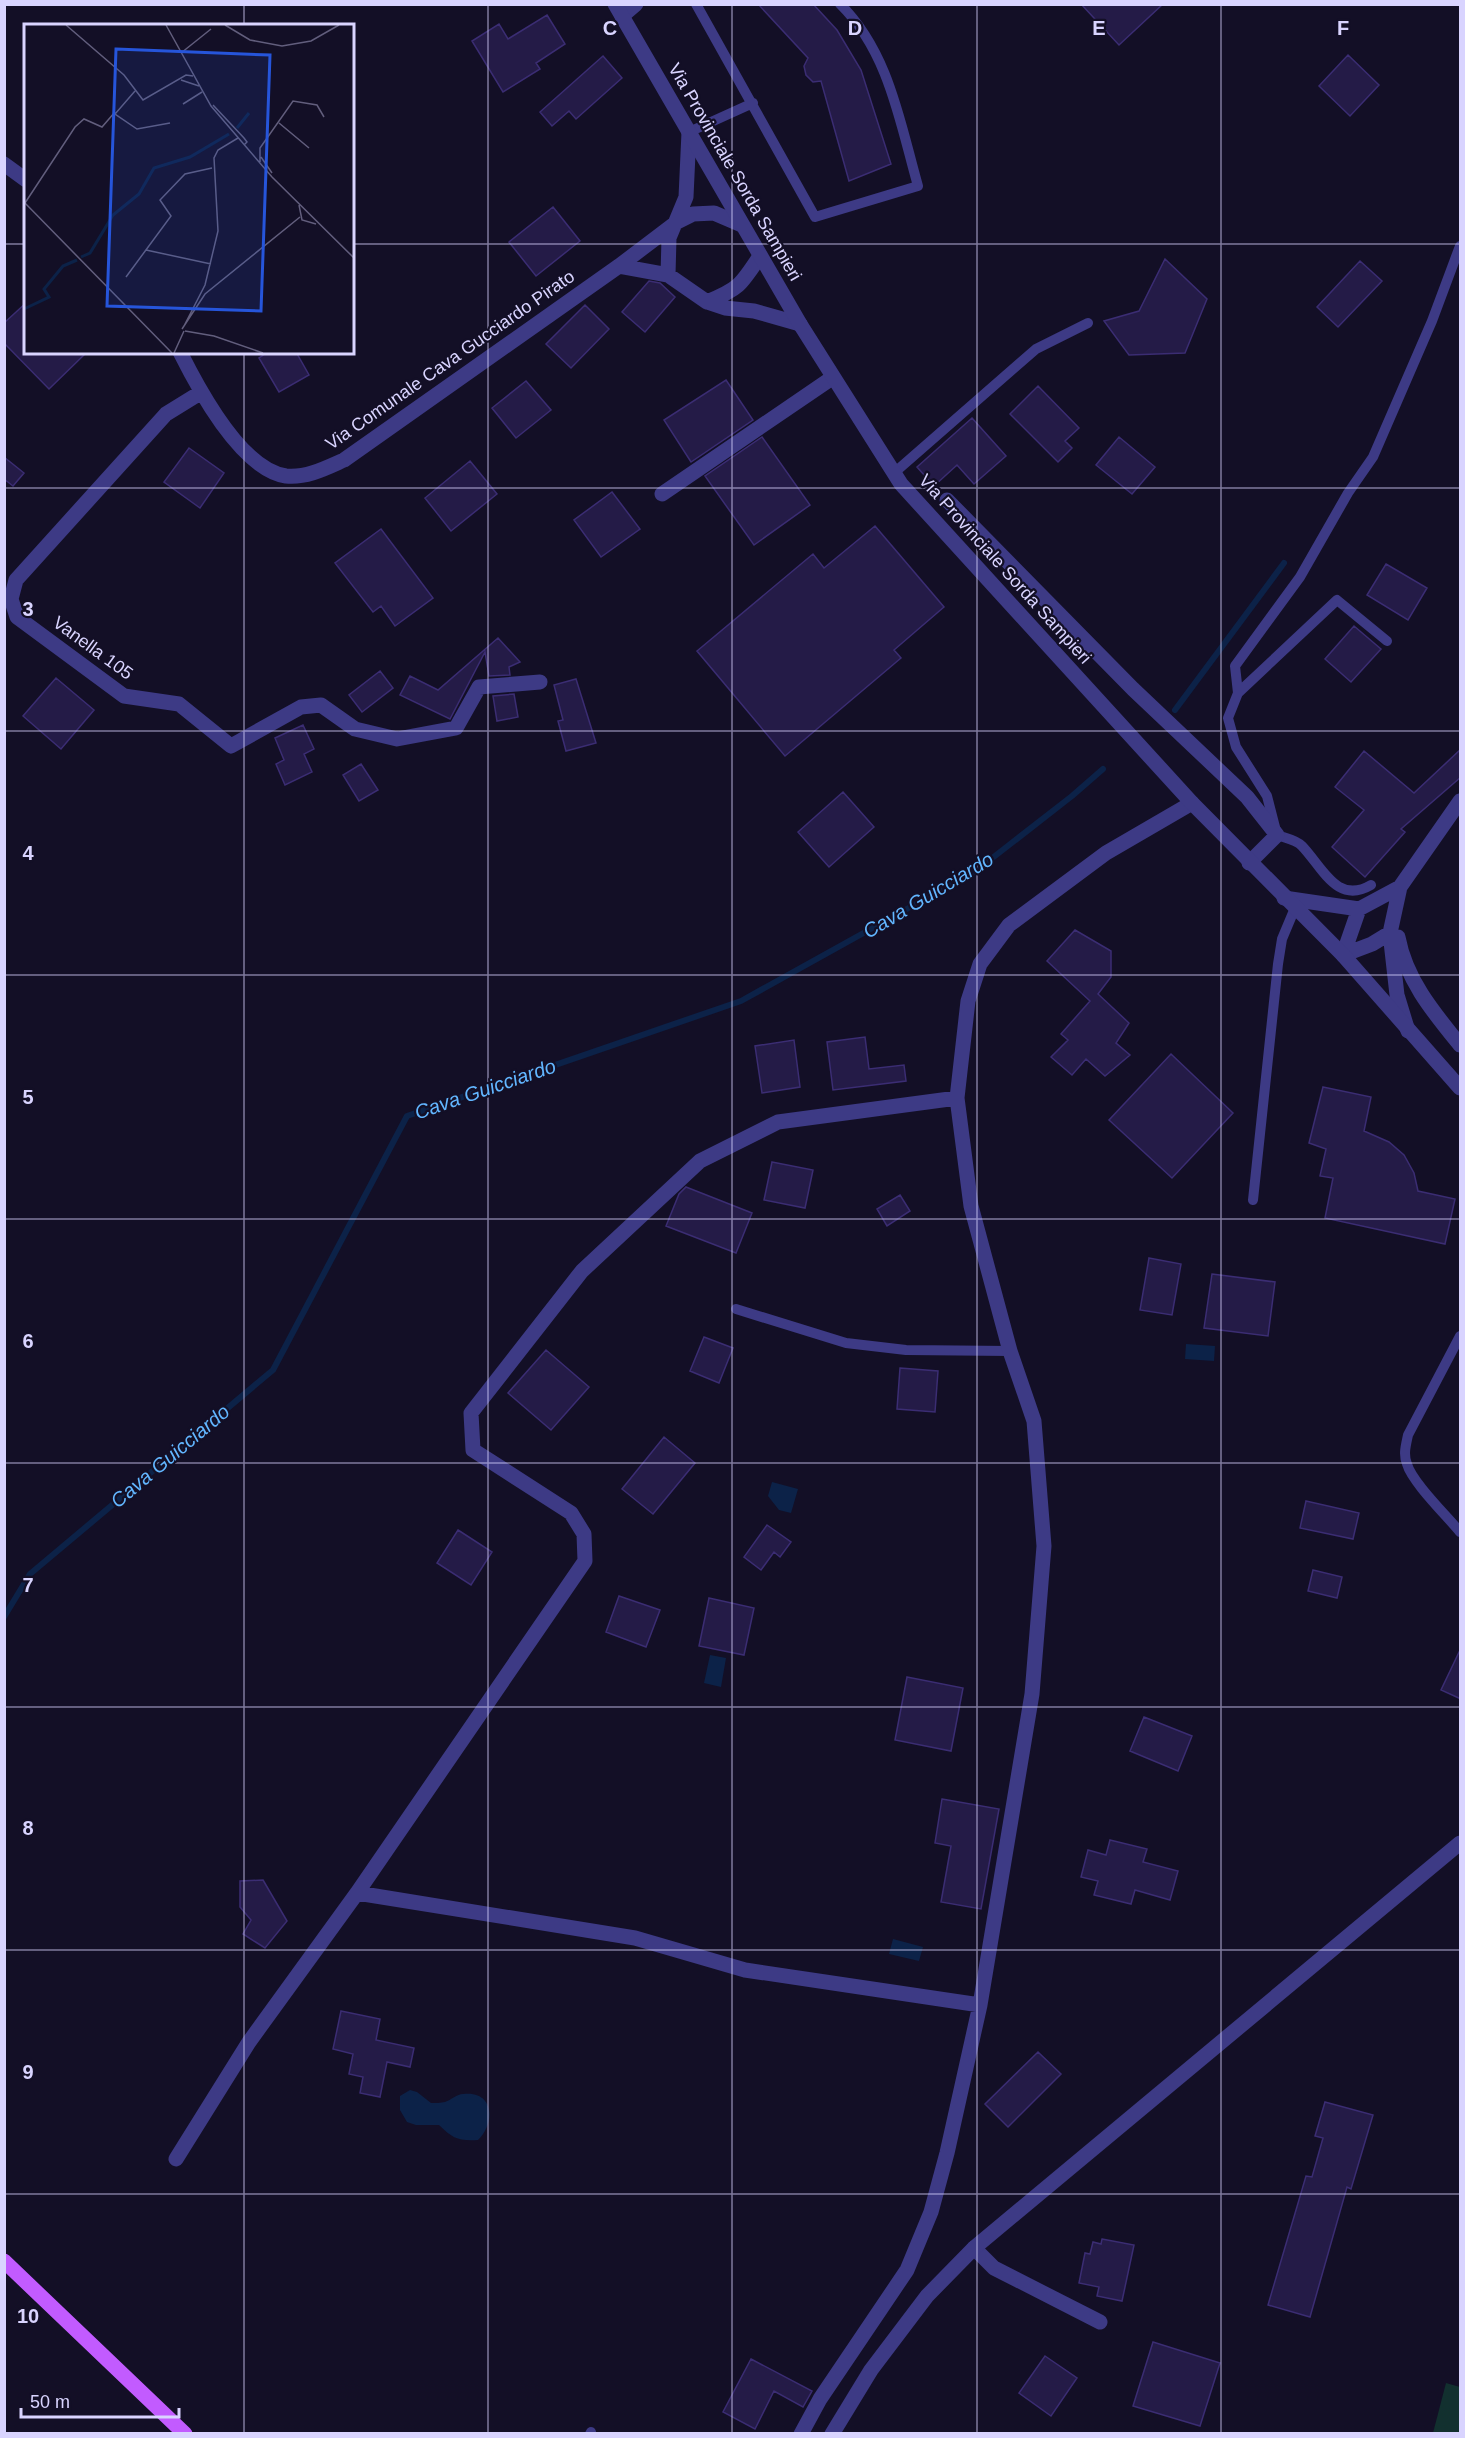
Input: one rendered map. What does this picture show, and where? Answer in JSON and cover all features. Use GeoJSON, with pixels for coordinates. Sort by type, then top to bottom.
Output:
{"type":"FeatureCollection","features":[{"type":"Feature","properties":{"kind":"main road"},"geometry":{"type":"LineString","coordinates":[[4,2261],[185,2433]]}},
{"type":"Feature","properties":{"kind":"street"},"geometry":{"type":"LineString","coordinates":[[619,10],[636,4]]}},
{"type":"Feature","properties":{"kind":"street","name":"Via Provinciale Sorda Sampieri"},"geometry":{"type":"LineString","coordinates":[[619,10],[832,378],[894,473],[919,506],[1192,803],[1342,956],[1461,1088]]}},
{"type":"Feature","properties":{"kind":"street"},"geometry":{"type":"LineString","coordinates":[[668,275],[669,238],[686,197],[689,132]]}},
{"type":"Feature","properties":{"kind":"street"},"geometry":{"type":"LineString","coordinates":[[4,164],[24,179]]}},
{"type":"Feature","properties":{"kind":"street"},"geometry":{"type":"LineString","coordinates":[[677,222],[693,214],[714,213],[742,225]]}},
{"type":"Feature","properties":{"kind":"street","name":"Via Comunale Cava Gucciardo Pirato"},"geometry":{"type":"LineString","coordinates":[[181,354],[200,393],[234,439],[274,472],[287,476],[302,476],[344,460],[619,266],[677,222]]}},
{"type":"Feature","properties":{"kind":"street"},"geometry":{"type":"LineString","coordinates":[[707,302],[733,291],[745,279],[760,256]]}},
{"type":"Feature","properties":{"kind":"street"},"geometry":{"type":"LineString","coordinates":[[619,266],[668,275],[707,302],[725,308],[754,311],[800,324]]}},
{"type":"Feature","properties":{"kind":"street"},"geometry":{"type":"LineString","coordinates":[[662,494],[832,378]]}},
{"type":"Feature","properties":{"kind":"street","name":"Vanella 105"},"geometry":{"type":"LineString","coordinates":[[200,393],[166,414],[15,580],[8,601],[17,617],[124,696],[178,704],[231,746],[301,707],[321,705],[355,729],[398,739],[456,728],[479,687],[540,682]]}},
{"type":"Feature","properties":{"kind":"street"},"geometry":{"type":"LineString","coordinates":[[947,500],[1133,689],[1248,797],[1277,835],[1249,863]]}},
{"type":"Feature","properties":{"kind":"street"},"geometry":{"type":"LineString","coordinates":[[1408,1031],[1397,995],[1390,933],[1400,887],[1461,801]]}},
{"type":"Feature","properties":{"kind":"street"},"geometry":{"type":"LineString","coordinates":[[801,2433],[820,2399],[907,2270],[931,2212],[947,2153],[980,2005],[1032,1694],[1044,1546],[1034,1420],[1010,1351],[971,1206],[957,1098],[968,1001],[980,964],[1009,925],[1106,853],[1192,803]]}},
{"type":"Feature","properties":{"kind":"street"},"geometry":{"type":"LineString","coordinates":[[1289,903],[1359,909],[1400,887]]}},
{"type":"Feature","properties":{"kind":"street"},"geometry":{"type":"LineString","coordinates":[[1342,956],[1359,909]]}},
{"type":"Feature","properties":{"kind":"street"},"geometry":{"type":"LineString","coordinates":[[1394,914],[1407,968],[1433,1013],[1461,1045]]}},
{"type":"Feature","properties":{"kind":"street"},"geometry":{"type":"LineString","coordinates":[[1342,956],[1372,944],[1390,933]]}},
{"type":"Feature","properties":{"kind":"street"},"geometry":{"type":"LineString","coordinates":[[176,2159],[249,2042],[357,1893],[585,1560],[585,1534],[571,1513],[473,1450],[471,1413],[582,1271],[700,1161],[778,1122],[957,1098]]}},
{"type":"Feature","properties":{"kind":"street"},"geometry":{"type":"LineString","coordinates":[[832,2433],[871,2370],[927,2296],[974,2248],[1461,1844]]}},
{"type":"Feature","properties":{"kind":"street"},"geometry":{"type":"LineString","coordinates":[[357,1893],[635,1938],[745,1970],[980,2005]]}},
{"type":"Feature","properties":{"kind":"street"},"geometry":{"type":"LineString","coordinates":[[974,2248],[993,2268],[1100,2322]]}},
{"type":"Feature","properties":{"kind":"lane"},"geometry":{"type":"LineString","coordinates":[[696,4],[815,217],[918,186],[883,67],[855,19],[840,4]]}},
{"type":"Feature","properties":{"kind":"lane"},"geometry":{"type":"LineString","coordinates":[[689,132],[753,103]]}},
{"type":"Feature","properties":{"kind":"lane"},"geometry":{"type":"LineString","coordinates":[[1238,693],[1235,666],[1300,577],[1348,493],[1373,457],[1432,321],[1461,246]]}},
{"type":"Feature","properties":{"kind":"lane"},"geometry":{"type":"LineString","coordinates":[[894,473],[1036,349],[1089,323]]}},
{"type":"Feature","properties":{"kind":"lane"},"geometry":{"type":"LineString","coordinates":[[1371,885],[1360,891],[1345,891],[1334,884],[1301,844],[1277,835],[1267,796],[1236,747],[1228,718],[1238,693],[1337,600],[1387,641]]}},
{"type":"Feature","properties":{"kind":"lane"},"geometry":{"type":"LineString","coordinates":[[1253,1200],[1278,964],[1289,903]]}},
{"type":"Feature","properties":{"kind":"lane"},"geometry":{"type":"LineString","coordinates":[[736,1309],[846,1342],[906,1350],[1010,1351]]}},
{"type":"Feature","properties":{"kind":"lane"},"geometry":{"type":"LineString","coordinates":[[1461,1336],[1408,1435],[1405,1452],[1407,1465],[1412,1473],[1461,1532]]}},
{"type":"Feature","properties":{"kind":"green space"},"geometry":{"type":"Polygon","coordinates":[[[1446,2383],[1460,2387],[1460,2433],[1433,2433],[1446,2383]]]}},
{"type":"Feature","properties":{"kind":"water"},"geometry":{"type":"Polygon","coordinates":[[[1186,1344],[1215,1346],[1214,1361],[1185,1359],[1186,1344]]]}},
{"type":"Feature","properties":{"kind":"water"},"geometry":{"type":"Polygon","coordinates":[[[772,1482],[798,1489],[791,1513],[779,1510],[768,1496],[772,1482]]]}},
{"type":"Feature","properties":{"kind":"water"},"geometry":{"type":"Polygon","coordinates":[[[710,1655],[726,1658],[721,1687],[704,1683],[710,1655]]]}},
{"type":"Feature","properties":{"kind":"water"},"geometry":{"type":"Polygon","coordinates":[[[893,1939],[923,1947],[919,1961],[889,1954],[893,1939]]]}},
{"type":"Feature","properties":{"kind":"water"},"geometry":{"type":"Polygon","coordinates":[[[410,2090],[417,2092],[431,2103],[445,2102],[461,2094],[481,2097],[489,2109],[488,2125],[484,2133],[478,2140],[466,2140],[452,2136],[439,2125],[416,2125],[407,2122],[400,2110],[400,2096],[410,2090]]]}},
{"type":"Feature","properties":{"kind":"building"},"geometry":{"type":"Polygon","coordinates":[[[758,4],[813,4],[837,30],[861,70],[891,164],[849,181],[821,81],[813,82],[806,75],[804,66],[808,58],[758,4]]]}},
{"type":"Feature","properties":{"kind":"building"},"geometry":{"type":"Polygon","coordinates":[[[1081,4],[1163,4],[1119,45],[1081,4]]]}},
{"type":"Feature","properties":{"kind":"building"},"geometry":{"type":"Polygon","coordinates":[[[547,15],[565,44],[536,63],[540,69],[503,92],[472,41],[499,24],[508,39],[547,15]]]}},
{"type":"Feature","properties":{"kind":"building"},"geometry":{"type":"Polygon","coordinates":[[[1348,55],[1379,85],[1350,116],[1319,86],[1348,55]]]}},
{"type":"Feature","properties":{"kind":"building"},"geometry":{"type":"Polygon","coordinates":[[[603,56],[622,78],[576,119],[569,111],[552,126],[540,112],[603,56]]]}},
{"type":"Feature","properties":{"kind":"building"},"geometry":{"type":"Polygon","coordinates":[[[553,207],[580,241],[536,276],[509,242],[553,207]]]}},
{"type":"Feature","properties":{"kind":"building"},"geometry":{"type":"Polygon","coordinates":[[[1165,259],[1207,299],[1185,353],[1129,355],[1104,321],[1139,311],[1165,259]]]}},
{"type":"Feature","properties":{"kind":"building"},"geometry":{"type":"Polygon","coordinates":[[[1360,261],[1382,281],[1338,327],[1317,307],[1360,261]]]}},
{"type":"Feature","properties":{"kind":"building"},"geometry":{"type":"Polygon","coordinates":[[[649,281],[660,283],[675,297],[645,332],[622,312],[649,281]]]}},
{"type":"Feature","properties":{"kind":"building"},"geometry":{"type":"Polygon","coordinates":[[[24,305],[24,354],[85,354],[49,389],[4,343],[4,323],[24,305]]]}},
{"type":"Feature","properties":{"kind":"building"},"geometry":{"type":"Polygon","coordinates":[[[585,305],[609,329],[571,368],[546,344],[585,305]]]}},
{"type":"Feature","properties":{"kind":"building"},"geometry":{"type":"Polygon","coordinates":[[[265,354],[297,354],[309,375],[279,392],[259,358],[265,354]]]}},
{"type":"Feature","properties":{"kind":"building"},"geometry":{"type":"Polygon","coordinates":[[[726,380],[753,420],[691,462],[664,420],[726,380]]]}},
{"type":"Feature","properties":{"kind":"building"},"geometry":{"type":"Polygon","coordinates":[[[526,381],[551,410],[516,438],[492,408],[526,381]]]}},
{"type":"Feature","properties":{"kind":"building"},"geometry":{"type":"Polygon","coordinates":[[[1038,386],[1079,428],[1065,441],[1072,448],[1058,462],[1010,414],[1038,386]]]}},
{"type":"Feature","properties":{"kind":"building"},"geometry":{"type":"Polygon","coordinates":[[[972,418],[1006,456],[974,484],[957,465],[934,486],[917,467],[972,418]]]}},
{"type":"Feature","properties":{"kind":"building"},"geometry":{"type":"Polygon","coordinates":[[[762,437],[810,505],[754,545],[705,476],[762,437]]]}},
{"type":"Feature","properties":{"kind":"building"},"geometry":{"type":"Polygon","coordinates":[[[1119,437],[1155,467],[1132,494],[1096,465],[1119,437]]]}},
{"type":"Feature","properties":{"kind":"building"},"geometry":{"type":"Polygon","coordinates":[[[189,448],[224,473],[200,508],[164,482],[189,448]]]}},
{"type":"Feature","properties":{"kind":"building"},"geometry":{"type":"Polygon","coordinates":[[[4,457],[24,473],[13,486],[4,479],[4,457]]]}},
{"type":"Feature","properties":{"kind":"building"},"geometry":{"type":"Polygon","coordinates":[[[470,461],[497,494],[451,531],[425,498],[470,461]]]}},
{"type":"Feature","properties":{"kind":"building"},"geometry":{"type":"Polygon","coordinates":[[[612,492],[640,529],[601,557],[574,520],[612,492]]]}},
{"type":"Feature","properties":{"kind":"building"},"geometry":{"type":"Polygon","coordinates":[[[875,526],[944,607],[894,650],[901,658],[785,756],[697,651],[813,554],[824,568],[875,526]]]}},
{"type":"Feature","properties":{"kind":"building"},"geometry":{"type":"Polygon","coordinates":[[[381,529],[433,598],[395,626],[381,606],[373,612],[335,563],[381,529]]]}},
{"type":"Feature","properties":{"kind":"building"},"geometry":{"type":"Polygon","coordinates":[[[1386,564],[1427,588],[1408,620],[1367,595],[1386,564]]]}},
{"type":"Feature","properties":{"kind":"building"},"geometry":{"type":"Polygon","coordinates":[[[1354,626],[1381,649],[1351,682],[1325,659],[1354,626]]]}},
{"type":"Feature","properties":{"kind":"building"},"geometry":{"type":"Polygon","coordinates":[[[498,638],[520,662],[509,667],[510,675],[489,676],[485,652],[450,719],[400,695],[410,676],[438,690],[498,638]]]}},
{"type":"Feature","properties":{"kind":"building"},"geometry":{"type":"Polygon","coordinates":[[[380,671],[393,688],[362,712],[349,695],[380,671]]]}},
{"type":"Feature","properties":{"kind":"building"},"geometry":{"type":"Polygon","coordinates":[[[56,678],[94,710],[61,749],[23,716],[56,678]]]}},
{"type":"Feature","properties":{"kind":"building"},"geometry":{"type":"Polygon","coordinates":[[[576,679],[596,743],[566,751],[558,721],[563,720],[554,685],[576,679]]]}},
{"type":"Feature","properties":{"kind":"building"},"geometry":{"type":"Polygon","coordinates":[[[514,694],[518,717],[497,721],[493,696],[514,694]]]}},
{"type":"Feature","properties":{"kind":"building"},"geometry":{"type":"Polygon","coordinates":[[[303,725],[314,749],[304,754],[312,772],[285,785],[276,764],[284,760],[275,738],[303,725]]]}},
{"type":"Feature","properties":{"kind":"building"},"geometry":{"type":"Polygon","coordinates":[[[1461,749],[1461,777],[1401,829],[1405,832],[1365,877],[1332,847],[1364,810],[1335,787],[1364,751],[1414,793],[1461,749]]]}},
{"type":"Feature","properties":{"kind":"building"},"geometry":{"type":"Polygon","coordinates":[[[361,764],[378,790],[359,801],[343,775],[361,764]]]}},
{"type":"Feature","properties":{"kind":"building"},"geometry":{"type":"Polygon","coordinates":[[[843,792],[874,827],[829,867],[798,832],[843,792]]]}},
{"type":"Feature","properties":{"kind":"building"},"geometry":{"type":"Polygon","coordinates":[[[1075,930],[1111,951],[1111,977],[1098,994],[1129,1023],[1116,1043],[1130,1055],[1105,1076],[1086,1059],[1072,1075],[1051,1057],[1068,1040],[1061,1034],[1090,1001],[1047,961],[1075,930]]]}},
{"type":"Feature","properties":{"kind":"building"},"geometry":{"type":"Polygon","coordinates":[[[865,1037],[869,1069],[904,1065],[906,1081],[833,1090],[827,1042],[865,1037]]]}},
{"type":"Feature","properties":{"kind":"building"},"geometry":{"type":"Polygon","coordinates":[[[794,1040],[800,1087],[762,1093],[755,1046],[794,1040]]]}},
{"type":"Feature","properties":{"kind":"building"},"geometry":{"type":"Polygon","coordinates":[[[1171,1054],[1233,1113],[1172,1178],[1109,1120],[1171,1054]]]}},
{"type":"Feature","properties":{"kind":"building"},"geometry":{"type":"Polygon","coordinates":[[[1323,1087],[1371,1097],[1364,1131],[1389,1142],[1404,1155],[1414,1173],[1418,1191],[1455,1199],[1445,1244],[1325,1218],[1333,1178],[1320,1176],[1326,1149],[1309,1143],[1323,1087]]]}},
{"type":"Feature","properties":{"kind":"building"},"geometry":{"type":"Polygon","coordinates":[[[772,1162],[813,1170],[805,1208],[764,1200],[772,1162]]]}},
{"type":"Feature","properties":{"kind":"building"},"geometry":{"type":"Polygon","coordinates":[[[686,1187],[752,1213],[736,1253],[666,1226],[679,1194],[686,1187]]]}},
{"type":"Feature","properties":{"kind":"building"},"geometry":{"type":"Polygon","coordinates":[[[900,1195],[910,1211],[887,1226],[877,1209],[900,1195]]]}},
{"type":"Feature","properties":{"kind":"building"},"geometry":{"type":"Polygon","coordinates":[[[1149,1258],[1181,1264],[1172,1315],[1140,1310],[1149,1258]]]}},
{"type":"Feature","properties":{"kind":"building"},"geometry":{"type":"Polygon","coordinates":[[[1212,1274],[1275,1282],[1268,1336],[1204,1328],[1212,1274]]]}},
{"type":"Feature","properties":{"kind":"building"},"geometry":{"type":"Polygon","coordinates":[[[704,1337],[733,1348],[719,1383],[690,1371],[704,1337]]]}},
{"type":"Feature","properties":{"kind":"building"},"geometry":{"type":"Polygon","coordinates":[[[546,1350],[589,1387],[551,1430],[508,1393],[546,1350]]]}},
{"type":"Feature","properties":{"kind":"building"},"geometry":{"type":"Polygon","coordinates":[[[900,1368],[938,1371],[935,1412],[897,1409],[900,1368]]]}},
{"type":"Feature","properties":{"kind":"building"},"geometry":{"type":"Polygon","coordinates":[[[664,1437],[695,1463],[653,1514],[622,1489],[664,1437]]]}},
{"type":"Feature","properties":{"kind":"building"},"geometry":{"type":"Polygon","coordinates":[[[1306,1501],[1359,1513],[1353,1539],[1300,1528],[1306,1501]]]}},
{"type":"Feature","properties":{"kind":"building"},"geometry":{"type":"Polygon","coordinates":[[[767,1525],[791,1542],[780,1557],[774,1552],[761,1570],[744,1557],[767,1525]]]}},
{"type":"Feature","properties":{"kind":"building"},"geometry":{"type":"Polygon","coordinates":[[[458,1530],[492,1552],[471,1585],[437,1563],[458,1530]]]}},
{"type":"Feature","properties":{"kind":"building"},"geometry":{"type":"Polygon","coordinates":[[[1313,1570],[1342,1577],[1337,1598],[1308,1591],[1313,1570]]]}},
{"type":"Feature","properties":{"kind":"building"},"geometry":{"type":"Polygon","coordinates":[[[619,1596],[660,1610],[646,1647],[606,1632],[619,1596]]]}},
{"type":"Feature","properties":{"kind":"building"},"geometry":{"type":"Polygon","coordinates":[[[709,1598],[754,1608],[744,1655],[699,1646],[709,1598]]]}},
{"type":"Feature","properties":{"kind":"building"},"geometry":{"type":"Polygon","coordinates":[[[1461,1648],[1461,1699],[1441,1690],[1461,1648]]]}},
{"type":"Feature","properties":{"kind":"building"},"geometry":{"type":"Polygon","coordinates":[[[907,1677],[963,1688],[951,1751],[895,1740],[907,1677]]]}},
{"type":"Feature","properties":{"kind":"building"},"geometry":{"type":"Polygon","coordinates":[[[1144,1717],[1192,1736],[1178,1771],[1130,1751],[1144,1717]]]}},
{"type":"Feature","properties":{"kind":"building"},"geometry":{"type":"Polygon","coordinates":[[[942,1799],[999,1809],[981,1909],[941,1902],[951,1846],[935,1843],[942,1799]]]}},
{"type":"Feature","properties":{"kind":"building"},"geometry":{"type":"Polygon","coordinates":[[[1110,1840],[1147,1849],[1143,1862],[1178,1871],[1170,1900],[1135,1890],[1131,1904],[1094,1895],[1098,1881],[1081,1877],[1088,1850],[1106,1855],[1110,1840]]]}},
{"type":"Feature","properties":{"kind":"building"},"geometry":{"type":"Polygon","coordinates":[[[263,1880],[287,1921],[265,1948],[243,1934],[251,1920],[240,1907],[240,1881],[263,1880]]]}},
{"type":"Feature","properties":{"kind":"building"},"geometry":{"type":"Polygon","coordinates":[[[341,2011],[380,2019],[376,2040],[414,2048],[410,2067],[387,2062],[380,2097],[360,2093],[363,2077],[349,2074],[353,2054],[333,2049],[341,2011]]]}},
{"type":"Feature","properties":{"kind":"building"},"geometry":{"type":"Polygon","coordinates":[[[1038,2052],[1061,2074],[1008,2127],[985,2104],[1038,2052]]]}},
{"type":"Feature","properties":{"kind":"building"},"geometry":{"type":"Polygon","coordinates":[[[1325,2102],[1373,2115],[1351,2189],[1347,2187],[1310,2317],[1268,2305],[1306,2176],[1312,2177],[1323,2138],[1315,2136],[1325,2102]]]}},
{"type":"Feature","properties":{"kind":"building"},"geometry":{"type":"Polygon","coordinates":[[[1102,2239],[1134,2245],[1122,2301],[1097,2296],[1099,2287],[1079,2283],[1085,2253],[1090,2254],[1093,2242],[1101,2244],[1102,2239]]]}},
{"type":"Feature","properties":{"kind":"building"},"geometry":{"type":"Polygon","coordinates":[[[1153,2342],[1220,2363],[1200,2426],[1133,2406],[1153,2342]]]}},
{"type":"Feature","properties":{"kind":"building"},"geometry":{"type":"Polygon","coordinates":[[[1045,2356],[1077,2378],[1051,2416],[1019,2393],[1045,2356]]]}},
{"type":"Feature","properties":{"kind":"building"},"geometry":{"type":"Polygon","coordinates":[[[751,2359],[812,2391],[803,2407],[774,2391],[755,2429],[723,2412],[751,2359]]]}},
{"type":"Feature","properties":{"kind":"waterway","name":"Cava Guicciardo"},"geometry":{"type":"LineString","coordinates":[[1175,710],[1284,563]]}},
{"type":"Feature","properties":{"kind":"waterway","name":"Cava Guicciardo"},"geometry":{"type":"LineString","coordinates":[[4,1617],[30,1574],[273,1370],[407,1116],[741,1001],[977,870],[1103,769]]}}]}
